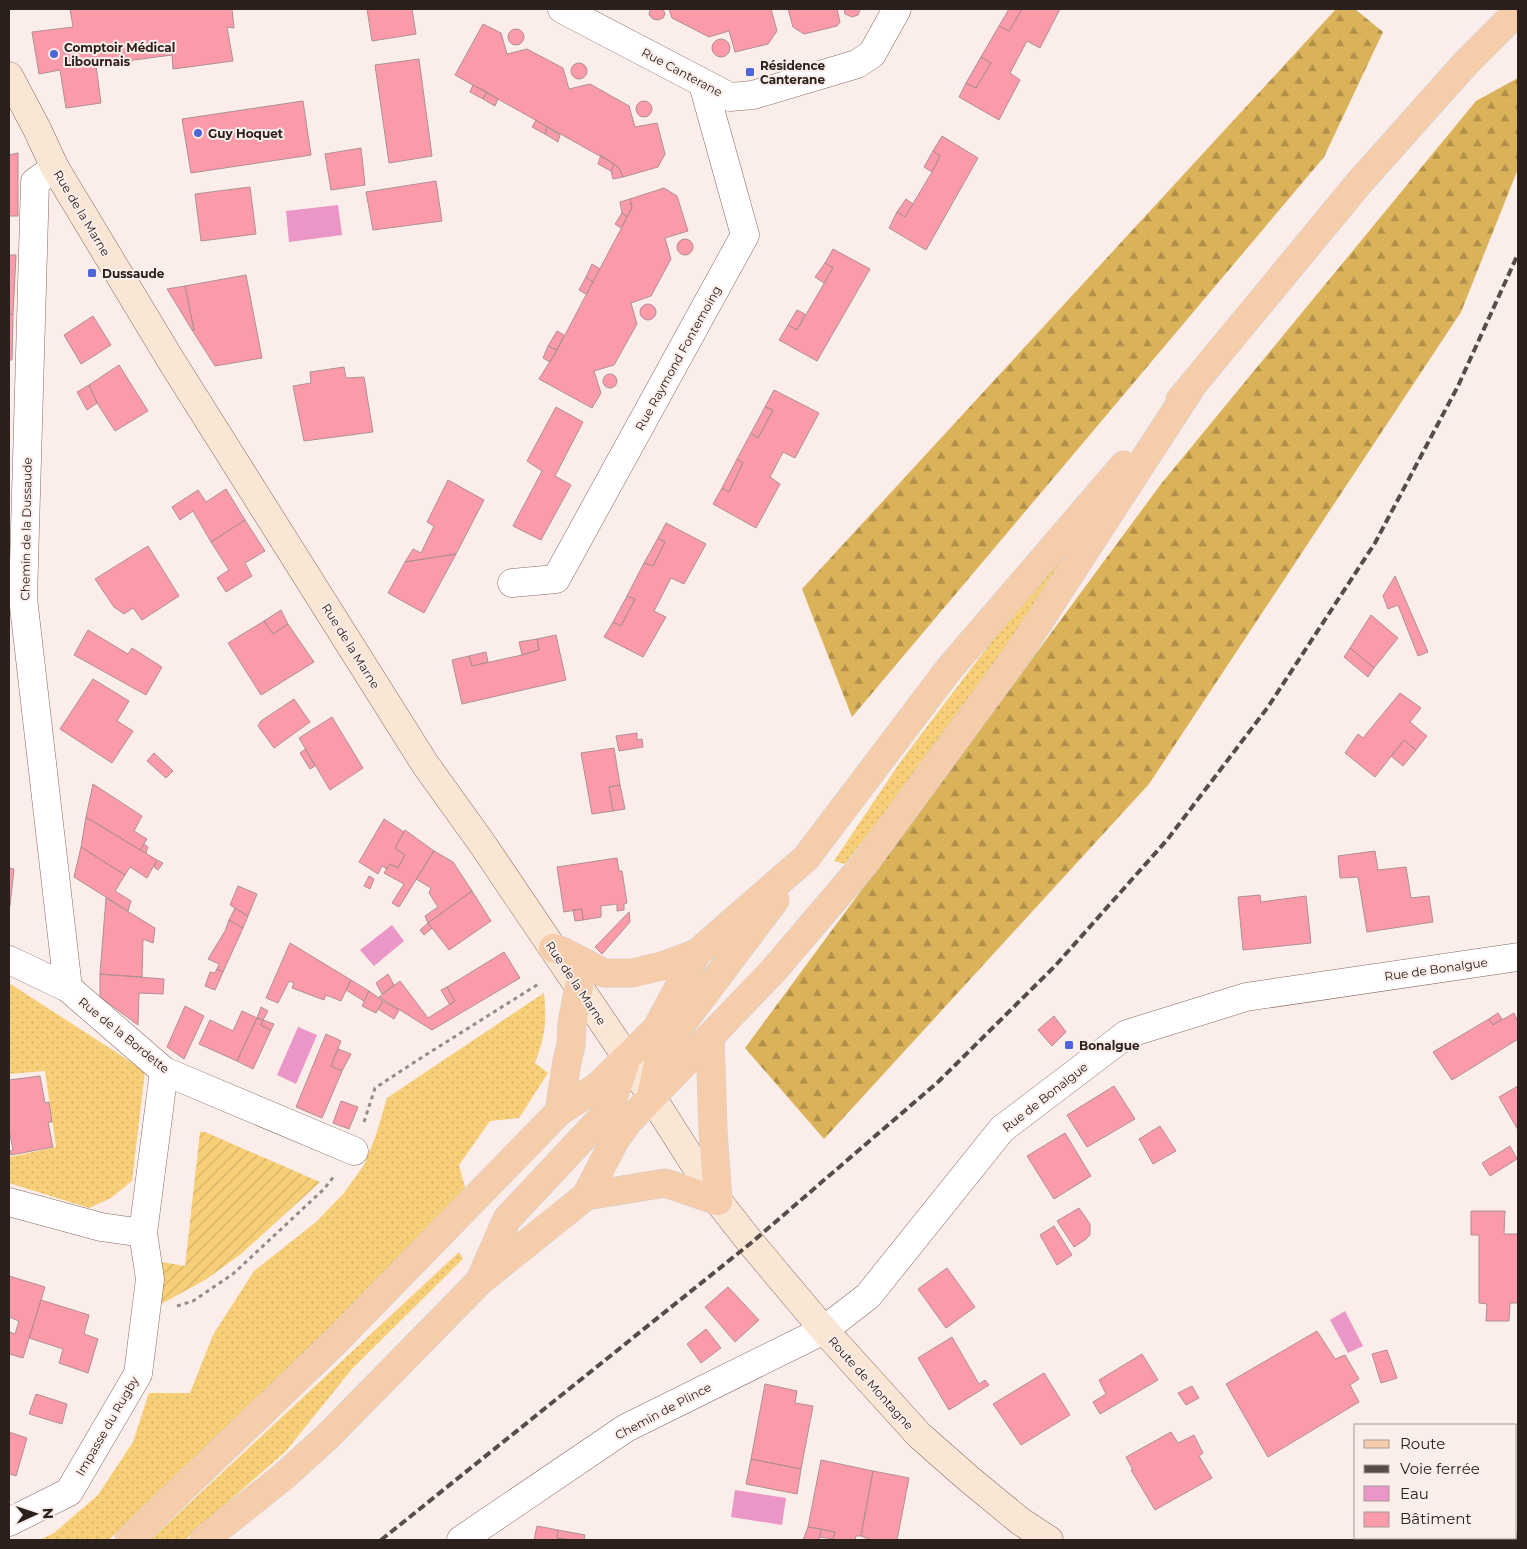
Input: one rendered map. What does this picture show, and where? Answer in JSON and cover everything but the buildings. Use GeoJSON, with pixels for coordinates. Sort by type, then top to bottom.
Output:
{"type":"FeatureCollection","features":[{"type":"Feature","properties":{"kind":"main road"},"geometry":{"type":"LineString","coordinates":[[651,1097],[660,1053],[949,669],[1192,386],[1359,182],[1465,64],[1518,12]]}},
{"type":"Feature","properties":{"kind":"main road","name":"Rue de la Marne"},"geometry":{"type":"LineString","coordinates":[[9,76],[55,168],[172,362],[426,764],[627,1058],[718,1201]]}},
{"type":"Feature","properties":{"kind":"main road"},"geometry":{"type":"LineString","coordinates":[[204,1540],[284,1476],[327,1437],[480,1281],[586,1196],[615,1140],[628,1122],[773,971],[865,863],[1018,654],[1192,386]]}},
{"type":"Feature","properties":{"kind":"main road"},"geometry":{"type":"LineString","coordinates":[[553,948],[604,973],[632,973],[662,966],[697,953],[806,858]]}},
{"type":"Feature","properties":{"kind":"main road"},"geometry":{"type":"LineString","coordinates":[[129,1540],[337,1340],[559,1112],[598,1086],[657,1028],[697,953]]}},
{"type":"Feature","properties":{"kind":"main road"},"geometry":{"type":"LineString","coordinates":[[559,1112],[579,987]]}},
{"type":"Feature","properties":{"kind":"main road"},"geometry":{"type":"LineString","coordinates":[[586,1196],[665,1183],[718,1201],[710,1086],[710,1037]]}},
{"type":"Feature","properties":{"kind":"main road"},"geometry":{"type":"LineString","coordinates":[[480,1281],[507,1219],[609,1110],[627,1058]]}},
{"type":"Feature","properties":{"kind":"main road","name":"Route de Montagne"},"geometry":{"type":"LineString","coordinates":[[718,1201],[824,1330],[919,1436],[1012,1515],[1048,1540]]}},
{"type":"Feature","properties":{"kind":"street","name":"Rue Canterane"},"geometry":{"type":"LineString","coordinates":[[562,9],[730,97],[740,97],[857,64],[872,54],[897,9]]}},
{"type":"Feature","properties":{"kind":"street","name":"Rue Raymond Fontemoing"},"geometry":{"type":"LineString","coordinates":[[512,583],[556,579],[745,235],[703,84]]}},
{"type":"Feature","properties":{"kind":"street","name":"Chemin de la Dussaude"},"geometry":{"type":"LineString","coordinates":[[55,168],[35,182],[23,598],[68,988]]}},
{"type":"Feature","properties":{"kind":"street","name":"Rue de Bonalgue"},"geometry":{"type":"LineString","coordinates":[[824,1330],[868,1296],[1002,1130],[1127,1034],[1246,997],[1518,957]]}},
{"type":"Feature","properties":{"kind":"street","name":"Rue de la Bordette"},"geometry":{"type":"LineString","coordinates":[[9,960],[68,988],[164,1071],[354,1151]]}},
{"type":"Feature","properties":{"kind":"street","name":"Impasse du Rugby"},"geometry":{"type":"LineString","coordinates":[[9,1522],[69,1492],[138,1374],[150,1279],[142,1233],[164,1071]]}},
{"type":"Feature","properties":{"kind":"street"},"geometry":{"type":"LineString","coordinates":[[9,1202],[101,1227],[142,1233]]}},
{"type":"Feature","properties":{"kind":"street","name":"Chemin de Plince"},"geometry":{"type":"LineString","coordinates":[[461,1540],[626,1428],[824,1330]]}},
{"type":"Feature","properties":{"kind":"shaded area"},"geometry":{"type":"Polygon","coordinates":[[[1089,526],[1018,641],[845,864],[834,861],[901,761],[1069,539],[1089,526]]]}},
{"type":"Feature","properties":{"kind":"shaded area"},"geometry":{"type":"Polygon","coordinates":[[[9,983],[145,1071],[132,1181],[111,1198],[89,1208],[9,1183],[9,1151],[10,1157],[56,1147],[45,1071],[9,1074],[9,983]]]}},
{"type":"Feature","properties":{"kind":"shaded area"},"geometry":{"type":"Polygon","coordinates":[[[544,993],[544,1028],[535,1063],[548,1073],[519,1118],[490,1121],[459,1165],[466,1191],[250,1409],[109,1540],[40,1540],[54,1533],[98,1495],[133,1442],[149,1393],[190,1393],[213,1335],[254,1271],[316,1222],[344,1193],[364,1165],[376,1135],[387,1098],[544,993]]]}},
{"type":"Feature","properties":{"kind":"shaded area"},"geometry":{"type":"Polygon","coordinates":[[[200,1132],[205,1132],[320,1182],[241,1254],[205,1280],[154,1308],[156,1261],[185,1266],[200,1132]]]}},
{"type":"Feature","properties":{"kind":"shaded area"},"geometry":{"type":"Polygon","coordinates":[[[459,1252],[463,1259],[352,1369],[286,1451],[185,1540],[150,1540],[459,1252]]]}},
{"type":"Feature","properties":{"kind":"green space"},"geometry":{"type":"Polygon","coordinates":[[[1336,9],[1355,9],[1383,32],[1324,157],[852,717],[802,589],[1336,9]]]}},
{"type":"Feature","properties":{"kind":"green space"},"geometry":{"type":"Polygon","coordinates":[[[1518,78],[1518,169],[1461,312],[1149,784],[824,1139],[745,1048],[1161,484],[1476,101],[1518,78]]]}},
{"type":"Feature","properties":{"kind":"water"},"geometry":{"type":"Polygon","coordinates":[[[338,205],[342,235],[289,242],[286,211],[338,205]]]}},
{"type":"Feature","properties":{"kind":"water"},"geometry":{"type":"Polygon","coordinates":[[[392,925],[404,941],[374,966],[360,950],[392,925]]]}},
{"type":"Feature","properties":{"kind":"water"},"geometry":{"type":"Polygon","coordinates":[[[298,1027],[317,1035],[296,1084],[277,1075],[298,1027]]]}},
{"type":"Feature","properties":{"kind":"water"},"geometry":{"type":"Polygon","coordinates":[[[1345,1311],[1363,1346],[1348,1353],[1330,1320],[1345,1311]]]}},
{"type":"Feature","properties":{"kind":"water"},"geometry":{"type":"Polygon","coordinates":[[[735,1490],[786,1498],[782,1525],[731,1517],[735,1490]]]}},
{"type":"Feature","properties":{"kind":"railway"},"geometry":{"type":"LineString","coordinates":[[381,1540],[751,1243],[938,1082],[1055,966],[1167,840],[1268,707],[1375,543],[1458,386],[1518,254]]}},
{"type":"Feature","properties":{"kind":"place","name":"Comptoir Médical Libournais"},"geometry":{"type":"Point","coordinates":[54,54]}},
{"type":"Feature","properties":{"kind":"place","name":"Résidence Canterane"},"geometry":{"type":"Point","coordinates":[750,72]}},
{"type":"Feature","properties":{"kind":"place","name":"Guy Hoquet"},"geometry":{"type":"Point","coordinates":[198,133]}},
{"type":"Feature","properties":{"kind":"place","name":"Dussaude"},"geometry":{"type":"Point","coordinates":[92,273]}},
{"type":"Feature","properties":{"kind":"place","name":"Bonalgue"},"geometry":{"type":"Point","coordinates":[1069,1045]}}]}
